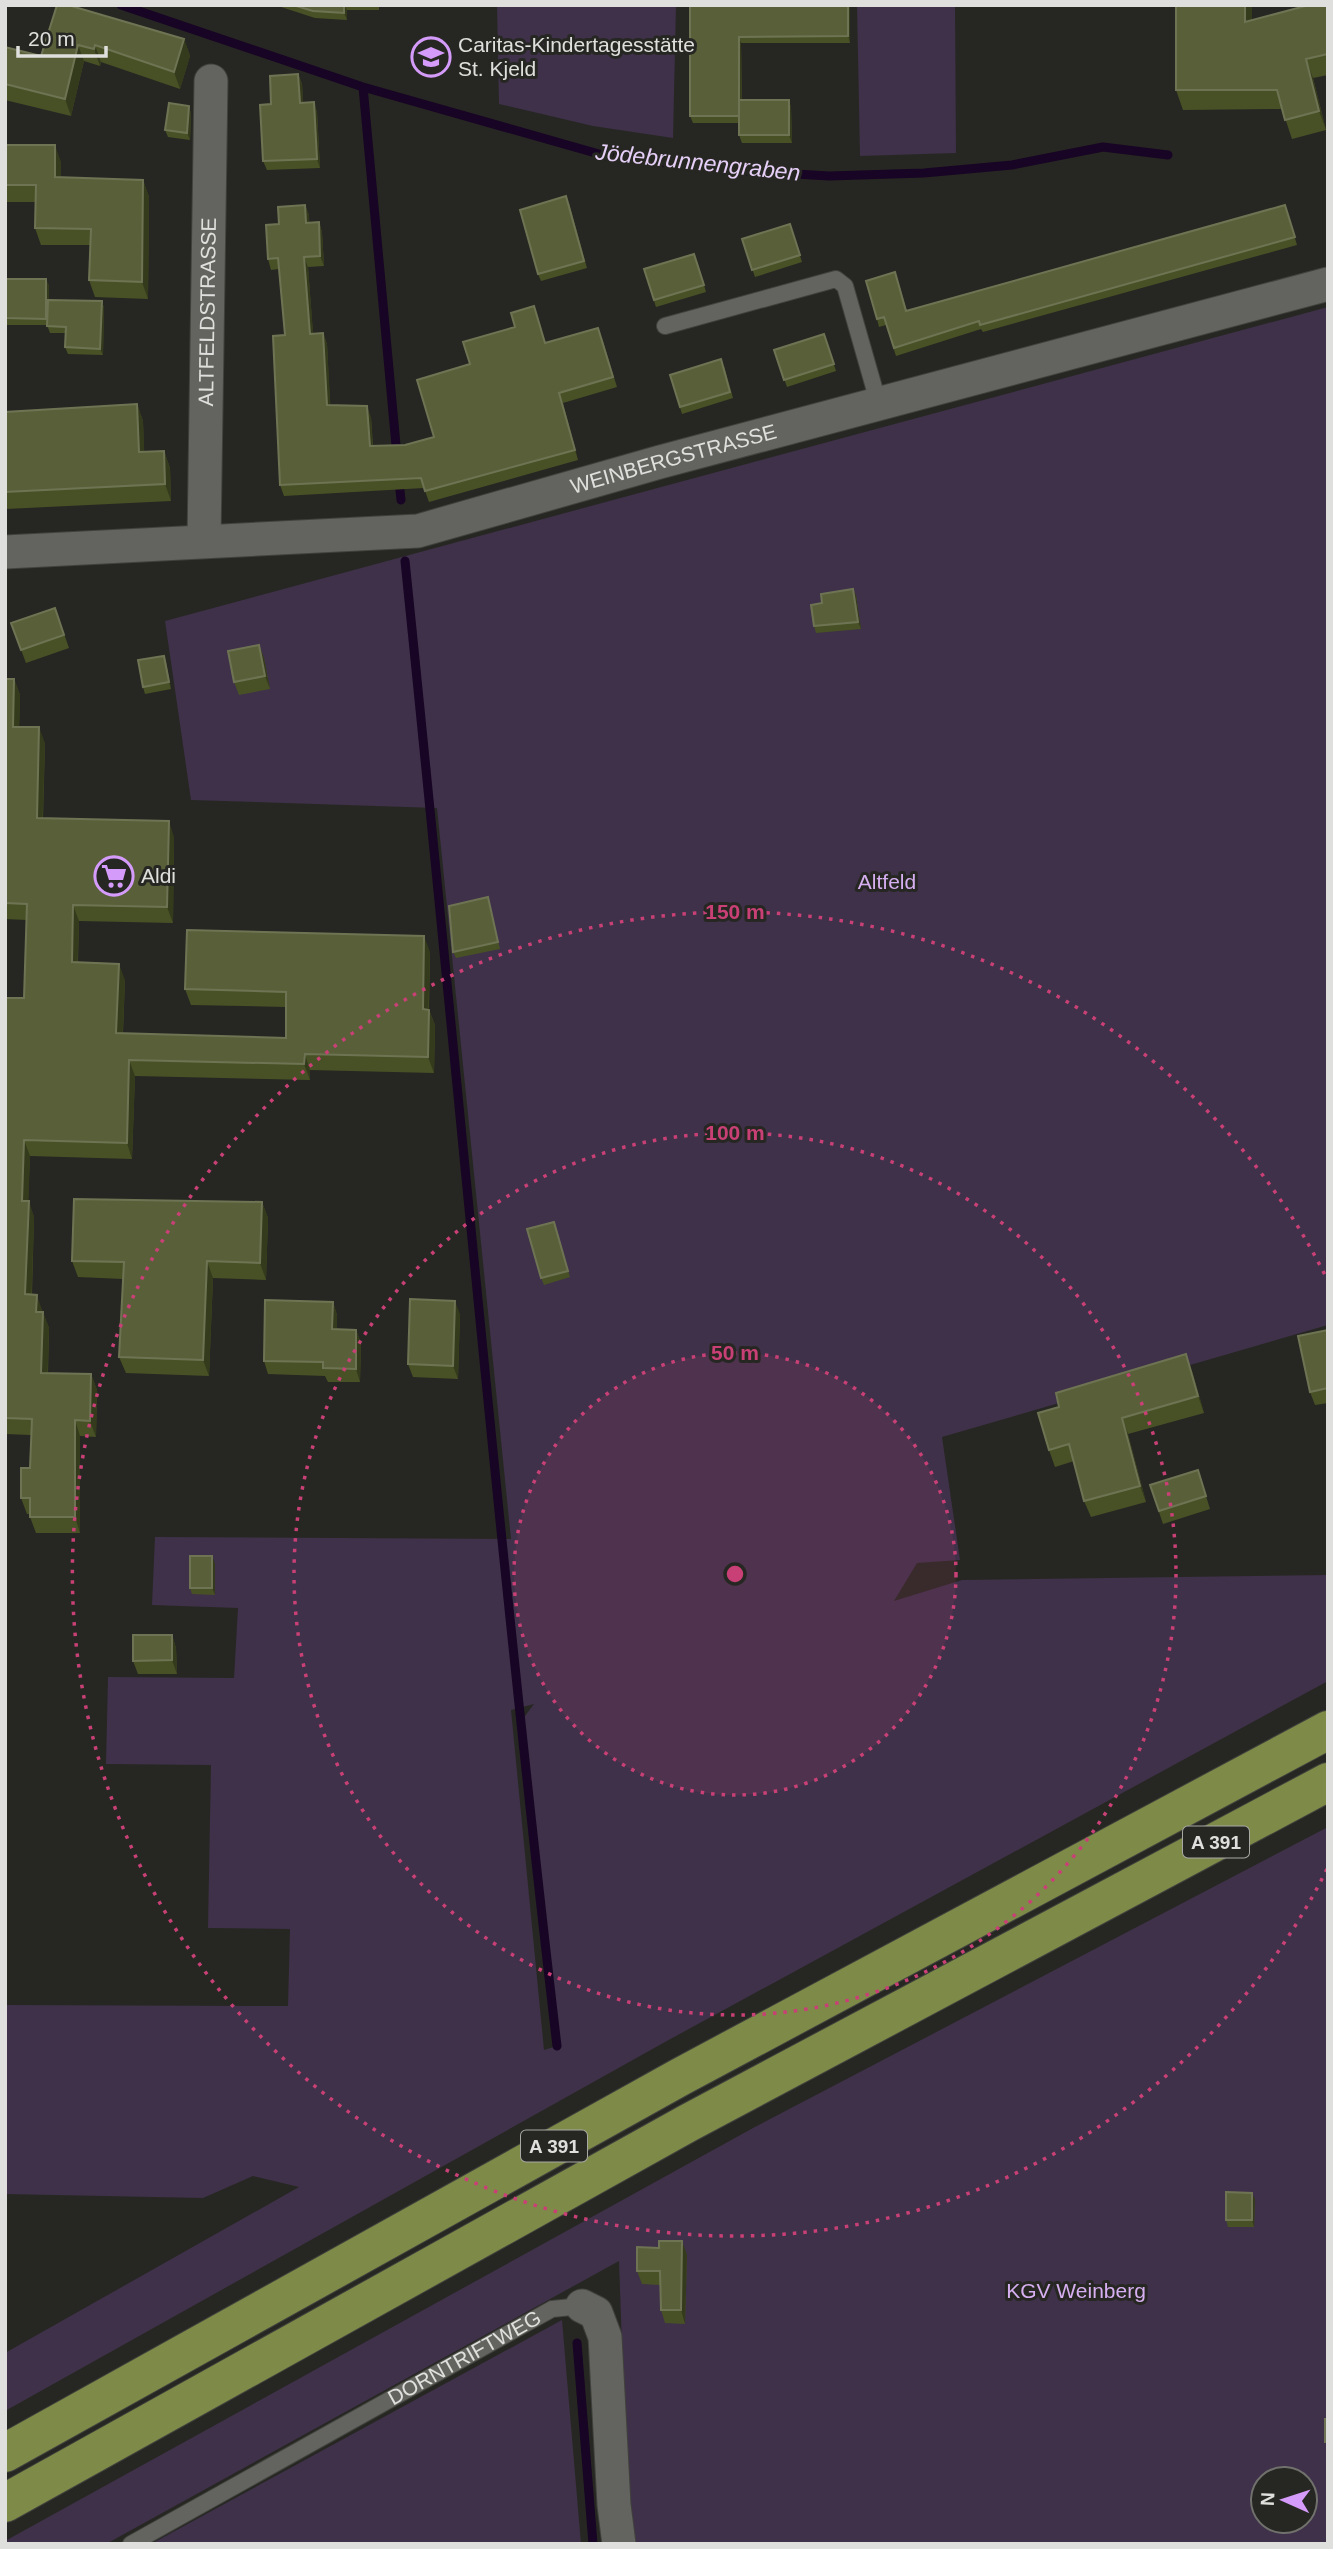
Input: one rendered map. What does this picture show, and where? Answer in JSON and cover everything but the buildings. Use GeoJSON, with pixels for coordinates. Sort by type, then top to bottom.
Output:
{"type":"FeatureCollection","features":[{"type":"Feature","properties":{"kind":"highway","name":"A 391"},"geometry":{"type":"LineString","coordinates":[[5,2453],[668,2084],[1328,1730]]}},
{"type":"Feature","properties":{"kind":"highway","name":"A 391"},"geometry":{"type":"LineString","coordinates":[[5,2503],[664,2136],[1328,1782]]}},
{"type":"Feature","properties":{"kind":"street","name":"ALTFELDSTRASSE"},"geometry":{"type":"LineString","coordinates":[[204,541],[211,81]]}},
{"type":"Feature","properties":{"kind":"street","name":"WEINBERGSTRASSE"},"geometry":{"type":"LineString","coordinates":[[5,552],[418,531],[660,462],[1328,284]]}},
{"type":"Feature","properties":{"kind":"street","name":"DORNTRIFTWEG"},"geometry":{"type":"LineString","coordinates":[[582,2306],[596,2313],[605,2337],[614,2505],[619,2544]]}},
{"type":"Feature","properties":{"kind":"lane"},"geometry":{"type":"LineString","coordinates":[[664,326],[836,279],[845,286],[879,405]]}},
{"type":"Feature","properties":{"kind":"lane","name":"DORNTRIFTWEG"},"geometry":{"type":"LineString","coordinates":[[131,2544],[552,2309],[582,2306]]}},
{"type":"Feature","properties":{"kind":"green space"},"geometry":{"type":"Polygon","coordinates":[[[497,5],[676,5],[673,138],[593,126],[499,104],[497,5]]]}},
{"type":"Feature","properties":{"kind":"green space"},"geometry":{"type":"Polygon","coordinates":[[[857,5],[955,5],[956,153],[860,156],[857,5]]]}},
{"type":"Feature","properties":{"kind":"green space","name":"Altfeld"},"geometry":{"type":"Polygon","coordinates":[[[1328,307],[1328,1325],[942,1437],[960,1560],[917,1563],[894,1601],[962,1580],[1328,1575],[1328,1681],[665,2042],[5,2411],[5,2353],[299,2187],[253,2176],[203,2198],[5,2194],[5,2005],[288,2006],[290,1929],[208,1928],[211,1765],[106,1764],[108,1677],[234,1678],[238,1608],[152,1605],[155,1537],[511,1539],[437,808],[191,800],[165,621],[1328,307]],[[534,1704],[511,1710],[544,2050],[557,2046],[519,1724],[534,1704]]]}},
{"type":"Feature","properties":{"kind":"green space","name":"KGV Weinberg"},"geometry":{"type":"Polygon","coordinates":[[[1328,1827],[1328,2544],[629,2544],[619,2261],[106,2544],[5,2544],[5,2541],[753,2128],[1328,1827]]]}},
{"type":"Feature","properties":{"kind":"green space"},"geometry":{"type":"Polygon","coordinates":[[[562,2320],[581,2544],[151,2544],[562,2320]]]}},
{"type":"Feature","properties":{"kind":"waterway","name":"Jödebrunnengraben"},"geometry":{"type":"LineString","coordinates":[[121,5],[363,87],[606,156],[728,170],[829,176],[924,173],[1012,165],[1103,147],[1168,155]]}},
{"type":"Feature","properties":{"kind":"waterway"},"geometry":{"type":"LineString","coordinates":[[363,87],[397,456]]}},
{"type":"Feature","properties":{"kind":"waterway"},"geometry":{"type":"LineString","coordinates":[[399,481],[401,500]]}},
{"type":"Feature","properties":{"kind":"waterway"},"geometry":{"type":"LineString","coordinates":[[405,561],[497,1490],[557,2046]]}},
{"type":"Feature","properties":{"kind":"waterway"},"geometry":{"type":"LineString","coordinates":[[577,2343],[593,2544]]}},
{"type":"Feature","properties":{"kind":"place","name":"Caritas-Kindertagesstätte St. Kjeld"},"geometry":{"type":"Point","coordinates":[431,57]}},
{"type":"Feature","properties":{"kind":"place","name":"Aldi"},"geometry":{"type":"Point","coordinates":[114,876]}}]}
